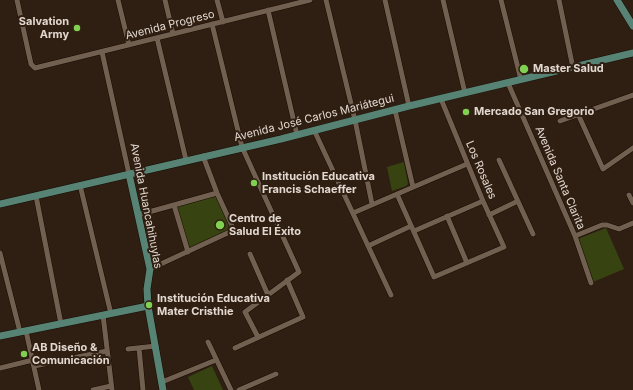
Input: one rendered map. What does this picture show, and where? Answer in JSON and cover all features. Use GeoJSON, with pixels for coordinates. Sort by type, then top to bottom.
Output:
{"type":"FeatureCollection","features":[{"type":"Feature","properties":{"kind":"street","name":"Avenida Progreso"},"geometry":{"type":"LineString","coordinates":[[17,0],[31,64],[35,68],[310,0]]}},
{"type":"Feature","properties":{"kind":"street"},"geometry":{"type":"LineString","coordinates":[[118,0],[129,45]]}},
{"type":"Feature","properties":{"kind":"street"},"geometry":{"type":"LineString","coordinates":[[165,0],[173,34]]}},
{"type":"Feature","properties":{"kind":"street"},"geometry":{"type":"LineString","coordinates":[[217,0],[223,22]]}},
{"type":"Feature","properties":{"kind":"street"},"geometry":{"type":"LineString","coordinates":[[326,0],[355,120],[372,204]]}},
{"type":"Feature","properties":{"kind":"street"},"geometry":{"type":"LineString","coordinates":[[385,0],[409,106]]}},
{"type":"Feature","properties":{"kind":"street"},"geometry":{"type":"LineString","coordinates":[[443,0],[465,93]]}},
{"type":"Feature","properties":{"kind":"street"},"geometry":{"type":"LineString","coordinates":[[501,0],[520,80]]}},
{"type":"Feature","properties":{"kind":"street"},"geometry":{"type":"LineString","coordinates":[[559,0],[573,68]]}},
{"type":"Feature","properties":{"kind":"street"},"geometry":{"type":"LineString","coordinates":[[617,0],[630,15],[633,26]]}},
{"type":"Feature","properties":{"kind":"street"},"geometry":{"type":"LineString","coordinates":[[268,10],[297,135]]}},
{"type":"Feature","properties":{"kind":"street"},"geometry":{"type":"LineString","coordinates":[[212,24],[242,148],[298,272],[245,312],[258,337]]}},
{"type":"Feature","properties":{"kind":"street"},"geometry":{"type":"LineString","coordinates":[[157,38],[186,160]]}},
{"type":"Feature","properties":{"kind":"street","name":"Avenida Huancahihuylas"},"geometry":{"type":"LineString","coordinates":[[102,52],[150,270],[147,289],[148,306],[163,386]]}},
{"type":"Feature","properties":{"kind":"street","name":"Avenida José Carlos Mariátegui"},"geometry":{"type":"LineString","coordinates":[[0,204],[297,135],[409,106],[633,54]]}},
{"type":"Feature","properties":{"kind":"street","name":"Avenida Santa Clarita"},"geometry":{"type":"LineString","coordinates":[[508,83],[574,236],[591,282]]}},
{"type":"Feature","properties":{"kind":"street"},"geometry":{"type":"LineString","coordinates":[[560,121],[633,95]]}},
{"type":"Feature","properties":{"kind":"street","name":"Los Rosales"},"geometry":{"type":"LineString","coordinates":[[440,100],[504,247],[467,263]]}},
{"type":"Feature","properties":{"kind":"street"},"geometry":{"type":"LineString","coordinates":[[395,110],[413,187]]}},
{"type":"Feature","properties":{"kind":"street"},"geometry":{"type":"LineString","coordinates":[[578,114],[603,169],[633,148]]}},
{"type":"Feature","properties":{"kind":"street"},"geometry":{"type":"LineString","coordinates":[[314,130],[391,295]]}},
{"type":"Feature","properties":{"kind":"street"},"geometry":{"type":"LineString","coordinates":[[150,270],[234,230],[217,193],[203,156]]}},
{"type":"Feature","properties":{"kind":"street"},"geometry":{"type":"LineString","coordinates":[[499,160],[533,234]]}},
{"type":"Feature","properties":{"kind":"street"},"geometry":{"type":"LineString","coordinates":[[353,213],[467,164]]}},
{"type":"Feature","properties":{"kind":"street"},"geometry":{"type":"LineString","coordinates":[[80,185],[107,314],[107,351],[112,388],[93,390]]}},
{"type":"Feature","properties":{"kind":"street"},"geometry":{"type":"LineString","coordinates":[[138,215],[217,193]]}},
{"type":"Feature","properties":{"kind":"street"},"geometry":{"type":"LineString","coordinates":[[397,194],[434,277],[467,263],[447,216]]}},
{"type":"Feature","properties":{"kind":"street"},"geometry":{"type":"LineString","coordinates":[[629,195],[633,203]]}},
{"type":"Feature","properties":{"kind":"street"},"geometry":{"type":"LineString","coordinates":[[36,196],[61,324]]}},
{"type":"Feature","properties":{"kind":"street"},"geometry":{"type":"LineString","coordinates":[[368,246],[483,201]]}},
{"type":"Feature","properties":{"kind":"street"},"geometry":{"type":"LineString","coordinates":[[489,215],[518,202]]}},
{"type":"Feature","properties":{"kind":"street"},"geometry":{"type":"LineString","coordinates":[[174,205],[188,252]]}},
{"type":"Feature","properties":{"kind":"street"},"geometry":{"type":"LineString","coordinates":[[574,236],[602,226],[607,225],[619,229],[633,223]]}},
{"type":"Feature","properties":{"kind":"street"},"geometry":{"type":"LineString","coordinates":[[0,253],[33,363],[39,390]]}},
{"type":"Feature","properties":{"kind":"street"},"geometry":{"type":"LineString","coordinates":[[250,254],[268,295]]}},
{"type":"Feature","properties":{"kind":"street"},"geometry":{"type":"LineString","coordinates":[[235,348],[303,317],[288,280]]}},
{"type":"Feature","properties":{"kind":"street"},"geometry":{"type":"LineString","coordinates":[[0,336],[148,306]]}},
{"type":"Feature","properties":{"kind":"street"},"geometry":{"type":"LineString","coordinates":[[208,342],[231,390]]}},
{"type":"Feature","properties":{"kind":"street"},"geometry":{"type":"LineString","coordinates":[[128,348],[156,346]]}},
{"type":"Feature","properties":{"kind":"street"},"geometry":{"type":"LineString","coordinates":[[139,348],[143,390]]}},
{"type":"Feature","properties":{"kind":"street"},"geometry":{"type":"LineString","coordinates":[[0,368],[107,351]]}},
{"type":"Feature","properties":{"kind":"street"},"geometry":{"type":"LineString","coordinates":[[163,386],[216,360]]}},
{"type":"Feature","properties":{"kind":"street"},"geometry":{"type":"LineString","coordinates":[[239,390],[276,374]]}},
{"type":"Feature","properties":{"kind":"green space"},"geometry":{"type":"Polygon","coordinates":[[[404,162],[408,184],[392,191],[387,167],[404,162]]]}},
{"type":"Feature","properties":{"kind":"green space"},"geometry":{"type":"Polygon","coordinates":[[[216,195],[231,229],[190,248],[176,206],[216,195]]]}},
{"type":"Feature","properties":{"kind":"green space"},"geometry":{"type":"Polygon","coordinates":[[[606,228],[624,269],[593,282],[575,240],[606,228]]]}},
{"type":"Feature","properties":{"kind":"green space"},"geometry":{"type":"Polygon","coordinates":[[[212,366],[223,390],[194,390],[188,377],[212,366]]]}},
{"type":"Feature","properties":{"kind":"place","name":"Salvation Army"},"geometry":{"type":"Point","coordinates":[77,28]}},
{"type":"Feature","properties":{"kind":"place","name":"Master Salud"},"geometry":{"type":"Point","coordinates":[524,69]}},
{"type":"Feature","properties":{"kind":"place","name":"Mercado San Gregorio"},"geometry":{"type":"Point","coordinates":[466,112]}},
{"type":"Feature","properties":{"kind":"place","name":"Institución Educativa Francis Schaeffer"},"geometry":{"type":"Point","coordinates":[254,183]}},
{"type":"Feature","properties":{"kind":"place","name":"Centro de Salud El Éxito"},"geometry":{"type":"Point","coordinates":[220,225]}},
{"type":"Feature","properties":{"kind":"place","name":"Institución Educativa Mater Cristhie"},"geometry":{"type":"Point","coordinates":[149,305]}},
{"type":"Feature","properties":{"kind":"place","name":"AB Diseño & Comunicación"},"geometry":{"type":"Point","coordinates":[24,354]}}]}
